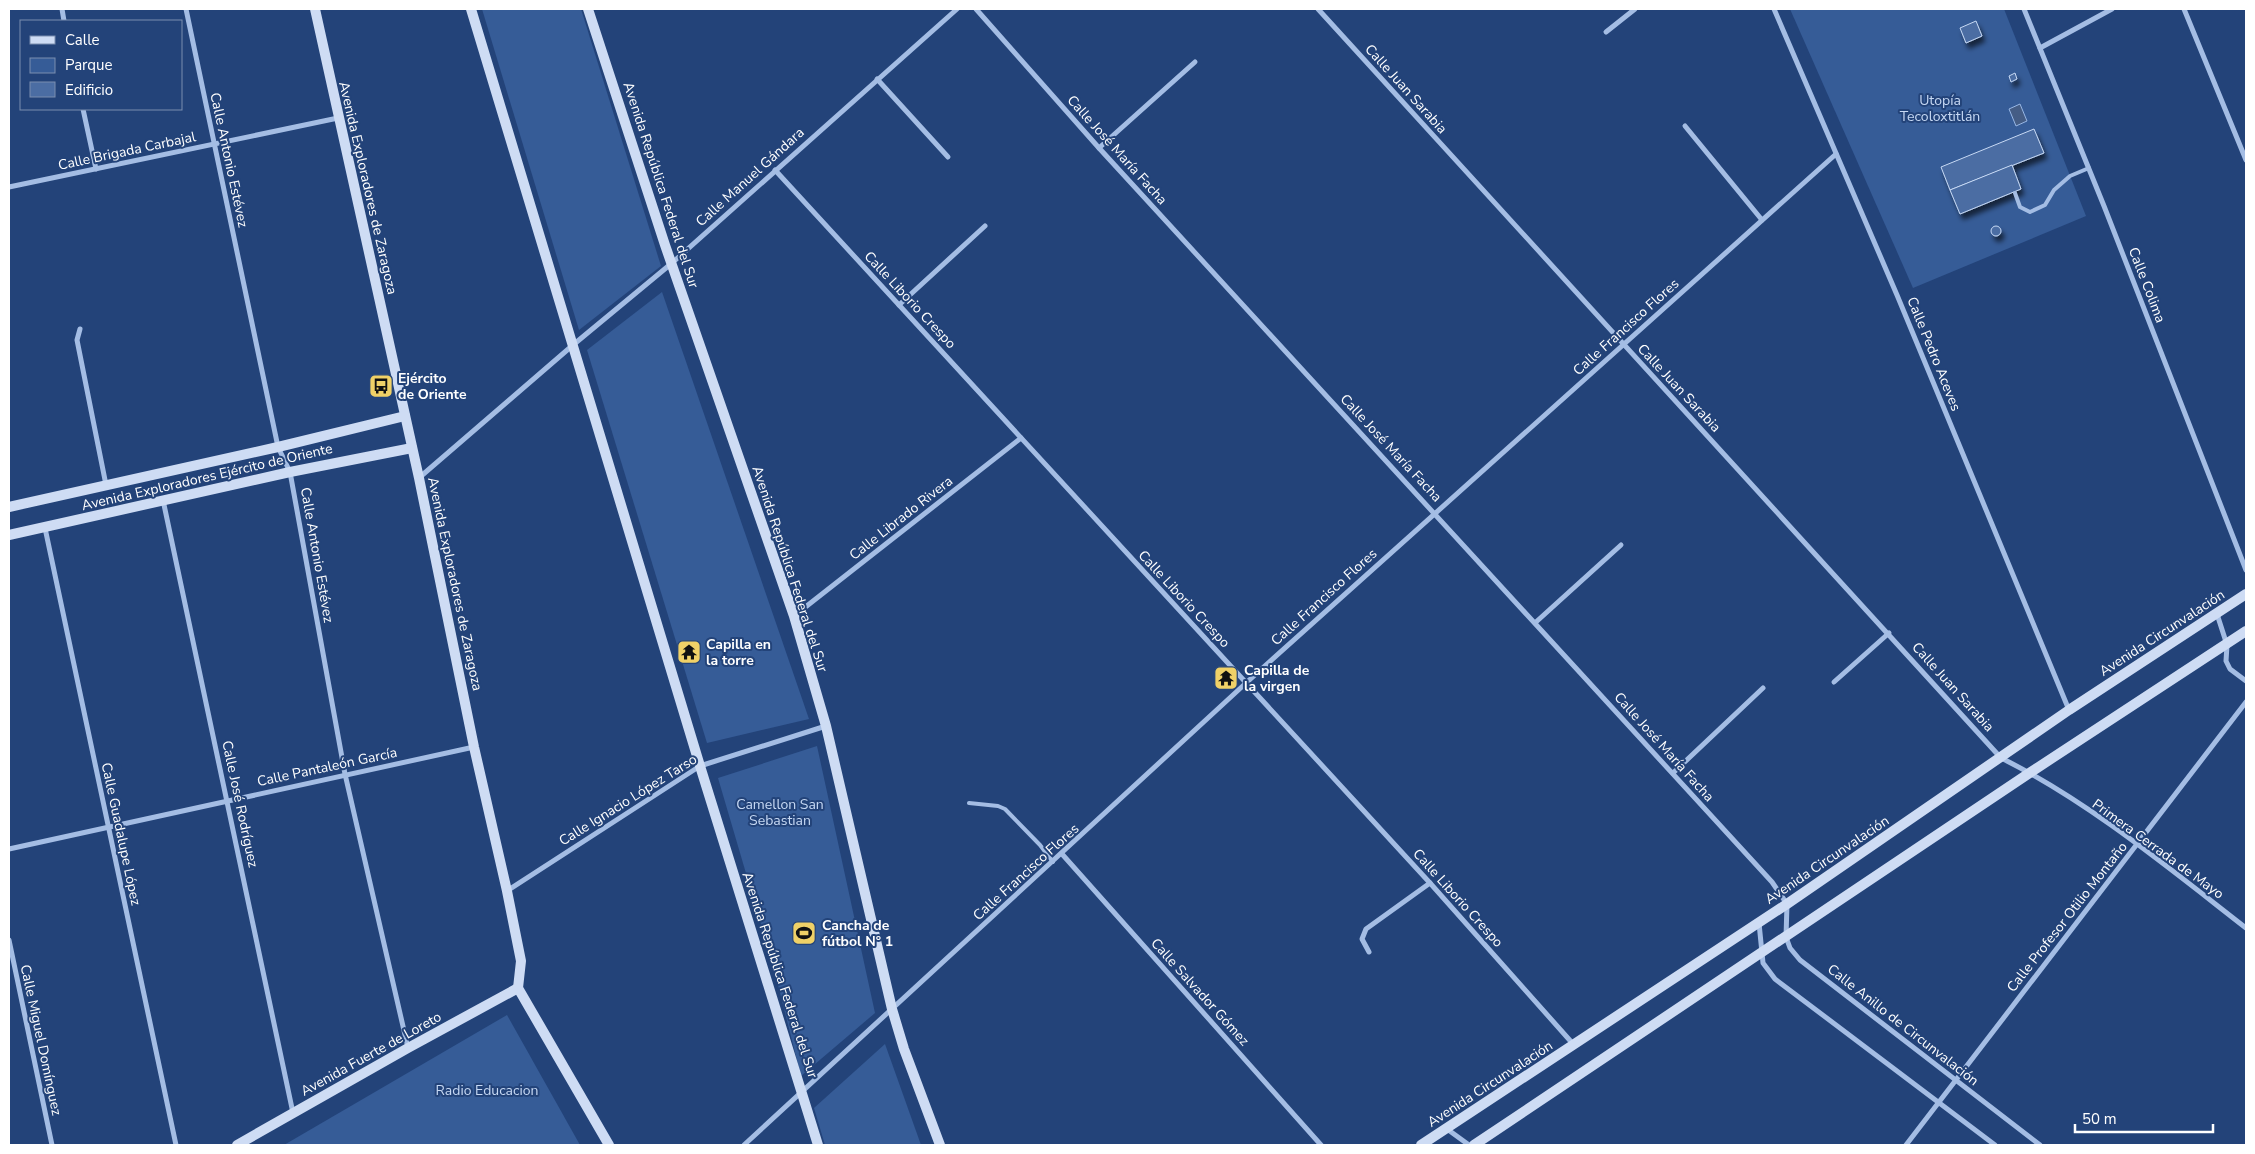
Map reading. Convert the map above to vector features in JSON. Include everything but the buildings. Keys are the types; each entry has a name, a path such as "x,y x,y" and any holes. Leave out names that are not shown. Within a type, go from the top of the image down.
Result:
{"street":[{"name":"Calle Antonio Estévez","path":"186,9 278,447 290,472 346,774 408,1048"},
{"name":"Avenida Exploradores de Zaragoza","path":"315,9 420,478 474,747 507,891 521,961 518,988"},
{"name":"Avenida República Federal del Sur","path":"471,9 700,766 818,1145"},
{"name":"Avenida República Federal del Sur","path":"588,9 672,263 794,616 826,726 892,1009 904,1049 940,1145"},
{"name":"Calle Manuel Gándara","path":"420,478 573,345 672,263 957,9"},
{"name":"Calle José María Facha","path":"976,9 1099,148 1536,622 1772,882 1787,904"},
{"name":"Calle Juan Sarabia","path":"1318,9 1623,344 1890,633 2001,758 2031,772"},
{"path":"1606,32 1635,9"},
{"name":"Calle Pedro Aceves","path":"1774,9 1897,295 2069,710"},
{"name":"Calle Colima","path":"2024,9 2089,168 2246,570"},
{"path":"2040,48 2112,9"},
{"path":"2184,9 2246,160"},
{"path":"1099,148 1195,62"},
{"path":"877,79 948,157"},
{"path":"83,110 96,169"},
{"name":"Calle Brigada Carbajal","path":"9,187 338,118"},
{"path":"1685,126 1762,220"},
{"name":"Calle Francisco Flores","path":"744,1145 1434,512 1836,154"},
{"name":"Calle Liborio Crespo","path":"775,170 1430,882 1574,1046"},
{"path":"899,305 986,226"},
{"path":"80,329 77,340 106,485"},
{"name":"Avenida Exploradores Ejército de Oriente","path":"9,507 278,447 405,416"},
{"name":"Calle Librado Rivera","path":"794,616 1021,438"},
{"name":"Avenida Exploradores Ejército de Oriente","path":"9,535 290,472 412,448"},
{"name":"Calle José Rodríguez","path":"163,500 293,1113"},
{"name":"Calle Guadalupe López","path":"45,528 176,1145"},
{"path":"1536,622 1621,544"},
{"name":"Avenida Circunvalación","path":"1421,1145 1759,923 2069,710 2246,594"},
{"path":"2217,614 2227,645 2226,661 2230,669 2246,681"},
{"path":"1474,1145 2031,772 2246,631"},
{"path":"1834,682 1890,633"},
{"path":"1673,773 1763,688"},
{"name":"Calle Profesor Otilio Montaño","path":"1906,1145 2246,702"},
{"name":"Calle Ignacio López Tarso","path":"507,891 700,766 826,726"},
{"name":"Calle Pantaleón García","path":"9,849 474,747"},
{"name":"Primera Cerrada de Mayo","path":"2031,772 2137,844 2246,928"},
{"name":"Calle Salvador Gómez","path":"1062,854 1321,1145"},
{"path":"1369,952 1362,939 1366,929 1430,882"},
{"path":"1786,937 1787,904"},
{"path":"1759,923 1763,963 1775,979 1995,1145"},
{"name":"Calle Anillo de Circunvalación","path":"1786,937 1790,948 1800,960 2040,1145"},
{"name":"Calle Miguel Domínguez","path":"9,940 52,1145"},
{"path":"518,988 609,1145"},
{"name":"Avenida Fuerte de Loreto","path":"237,1145 518,988"},
{"path":"1446,1129 1469,1145"}],"lane":[{"path":"2015,193 2020,207 2030,212 2045,205 2054,190 2070,176 2089,168"},
{"path":"969,803 998,806 1005,809 1040,845 1053,862"}],"green space":[{"path":"482,9 581,9 661,266 579,330"},
{"name":"Utopía Tecoloxtitlán","path":"1790,9 2004,9 2086,216 1913,288"},
{"path":"662,292 809,719 707,743 587,350"},
{"name":"Camellon San Sebastian","path":"817,746 875,1013 801,1076 773,965 718,778"},
{"name":"Radio Educacion","path":"507,1015 580,1145 284,1145"},
{"path":"885,1044 921,1145 825,1145 814,1108"}],"shaded area":[{"path":"2020,104 2027,121 2016,126 2009,109"}],"place":[{"name":"Ejército de Oriente","path":"381,386"},
{"name":"Capilla en la torre","path":"689,652"},
{"name":"Capilla de la virgen","path":"1226,678"},
{"name":"Cancha de fútbol N° 1","path":"804,933"}]}
